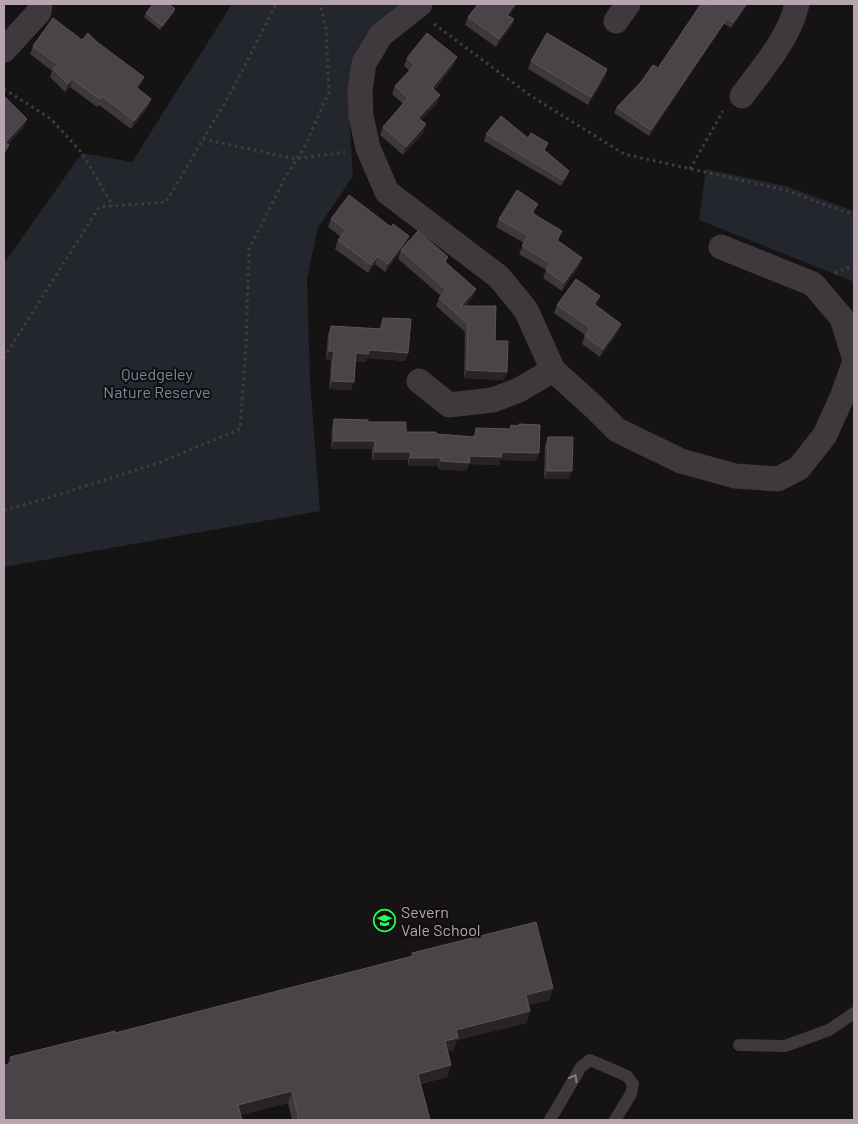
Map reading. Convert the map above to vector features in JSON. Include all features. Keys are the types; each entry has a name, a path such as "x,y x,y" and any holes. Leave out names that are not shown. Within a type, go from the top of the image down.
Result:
{"street":[{"path":"4,50 38,12 40,4"},
{"path":"742,96 781,43 794,20 798,4"},
{"path":"426,13 380,35 364,63 360,91 361,116 368,148 386,192 499,277 526,310 553,370 617,430 681,460 735,476 778,479 799,468 824,435 842,397 854,364"},
{"path":"721,247 813,284 842,318 854,358"},
{"path":"419,381 449,405 493,400 519,390 553,370"}],"lane":[{"path":"739,1045 785,1046 829,1030 854,1013"},
{"path":"550,1120 581,1067 590,1060 627,1076 633,1084 631,1094 616,1120"}],"path":[{"path":"4,358 99,206 166,202 234,87 276,4"},
{"path":"4,510 161,462 240,428 246,347 249,249 285,178 305,146 329,92 326,28 320,4"},
{"path":"426,13 532,96 624,154 785,190 854,215"},
{"path":"4,89 51,119 82,153 113,206"},
{"path":"690,169 722,112 742,96"},
{"path":"203,140 296,160 368,148"}],"green space":[{"name":"Quedgeley Nature Reserve","path":"232,4 398,5 365,37 348,100 353,176 318,228 307,279 310,380 320,511 4,567 4,263 82,153 132,162"},
{"path":"706,169 786,186 854,211 854,282 699,220"}],"building":[{"path":"153,4 169,4 175,9 162,26 146,13"},
{"path":"478,4 515,4 507,15 514,19 499,39 468,17"},
{"path":"701,4 708,6 709,4 746,4 733,23 727,18 651,130 617,107 641,82 653,65 658,68"},
{"path":"53,18 82,40 88,33 97,42 144,77 136,87 151,99 134,121 102,96 100,99 72,79 68,84 53,69 58,65 33,46"},
{"path":"427,33 457,57 432,88 440,95 418,118 426,124 406,147 383,127 408,98 395,86 415,65 407,58"},
{"path":"547,33 607,69 591,97 531,61"},
{"path":"4,96 27,119 5,143 9,145 4,153"},
{"path":"501,116 528,138 531,133 548,143 544,150 569,171 563,180 486,134"},
{"path":"517,190 538,204 532,213 562,231 557,240 582,258 564,283 546,270 550,263 522,246 528,236 499,219"},
{"path":"349,195 391,227 393,224 409,236 388,264 378,256 371,265 338,240 346,230 331,219"},
{"path":"418,231 448,257 444,261 476,289 461,306 496,306 495,341 508,341 507,372 467,370 468,324 439,298 446,290 401,250"},
{"path":"576,279 600,296 594,304 621,324 603,349 585,336 590,328 557,305"},
{"path":"383,318 411,319 408,353 369,350 368,354 356,353 354,382 332,381 334,351 329,351 331,326 382,329"},
{"path":"334,419 368,420 368,422 406,422 406,432 436,432 436,434 476,437 476,428 511,429 511,425 540,425 539,453 502,452 501,457 470,456 469,463 441,461 441,458 410,458 411,452 375,452 375,441 334,441"},
{"path":"548,437 573,437 572,471 547,471"},
{"path":"536,922 553,988 526,995 530,1011 456,1030 458,1038 445,1041 451,1065 418,1074 430,1120 299,1120 292,1091 238,1105 242,1120 4,1120 4,1065 12,1063 10,1057 115,1031 115,1033 413,956 412,953"}],"place":[{"name":"Severn Vale School","path":"385,920"}]}
